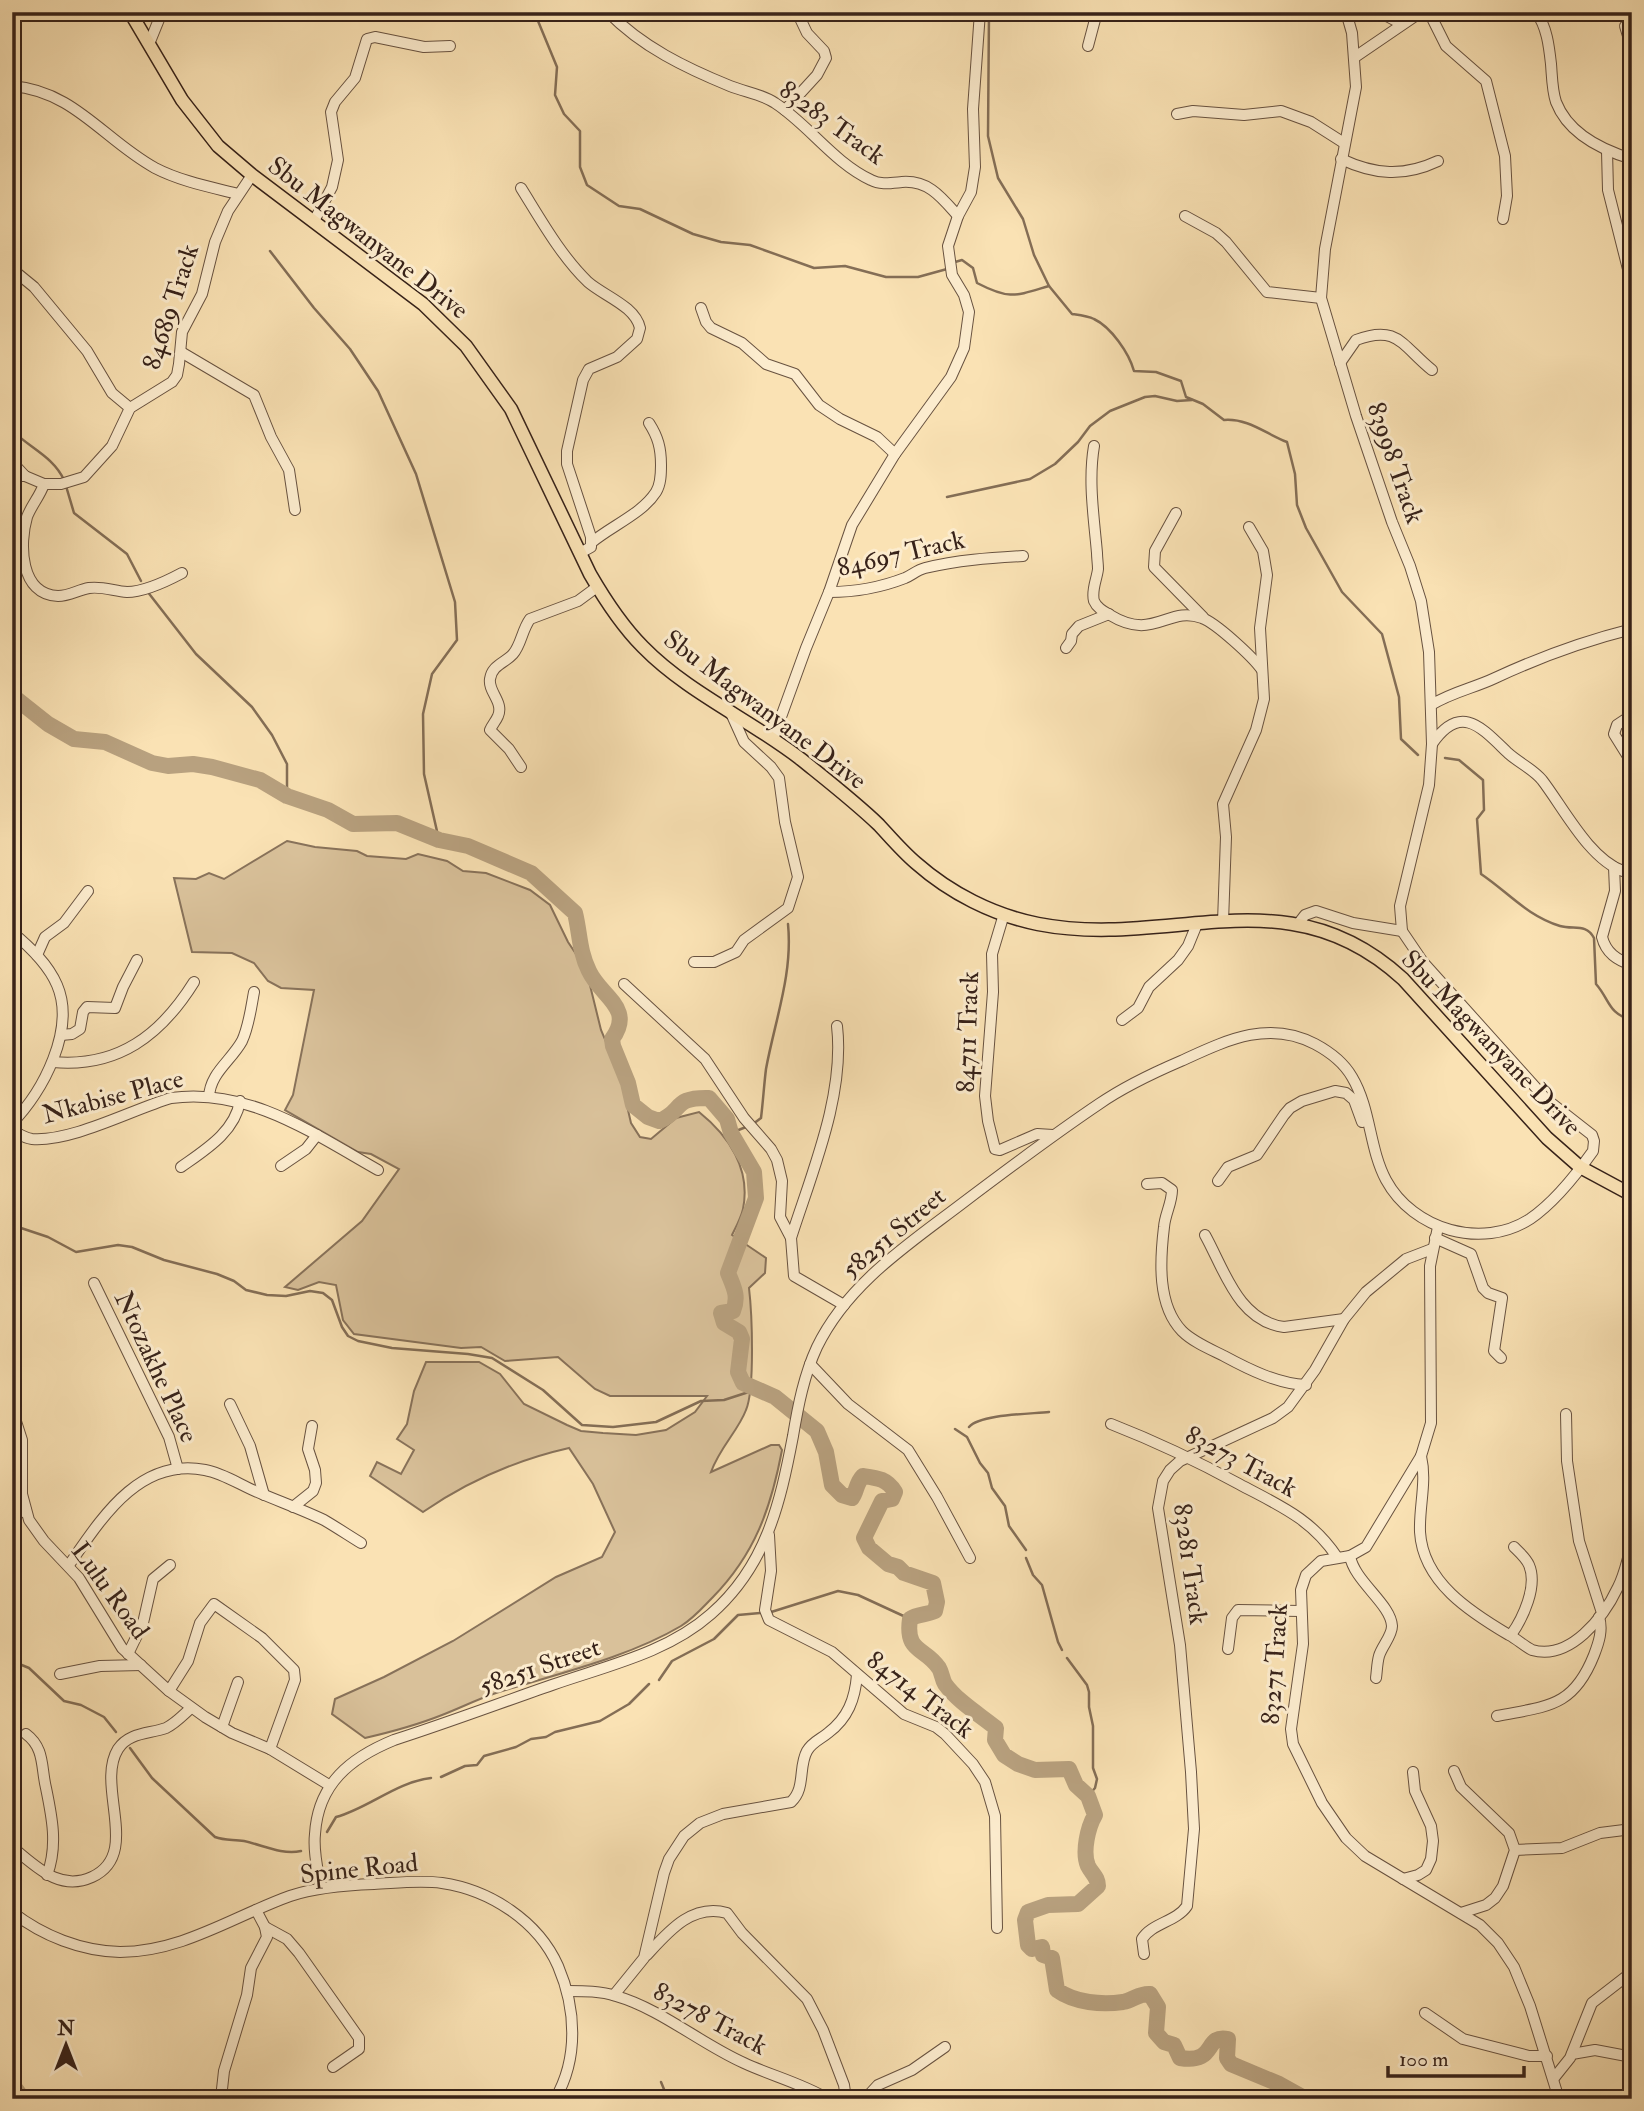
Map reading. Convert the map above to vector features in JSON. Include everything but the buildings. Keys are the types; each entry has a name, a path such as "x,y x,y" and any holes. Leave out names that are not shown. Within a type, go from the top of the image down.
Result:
{"main road":[{"name":"Sbu Magwanyane Drive","path":"130,12 193,117 218,146 252,175 424,304 478,361 517,420 597,587 615,615 644,648 680,678 809,766 934,877 974,902 1004,914 1036,923 1081,929 1263,920 1298,924 1351,942 1395,972 1547,1138 1580,1167 1632,1195"}],"street":[{"path":"149,44 162,12"},
{"name":"83283 Track","path":"608,12 632,36 649,47 712,78 765,98 785,110 826,148 865,177 878,183 913,182 927,186 958,216"},
{"path":"785,110 817,75 826,58 824,51 807,33 797,12"},
{"path":"773,739 806,648 830,592 852,525 895,454 936,401 964,348 969,312 964,295 952,275 948,246 958,216 971,192 975,167 973,109 980,12"},
{"path":"1088,46 1097,12"},
{"name":"83998 Track","path":"1346,12 1355,57 1355,97 1325,250 1321,298 1340,363 1421,601 1429,652 1432,744 1429,785 1400,906 1399,921 1404,935"},
{"path":"1379,12 1402,24"},
{"path":"1355,57 1421,12"},
{"path":"1429,12 1446,46 1486,80 1506,169 1507,196 1503,219"},
{"path":"1438,12 1471,12"},
{"path":"1536,12 1545,31 1554,95 1559,109 1579,131 1607,151 1631,158"},
{"path":"1625,26 1632,49"},
{"path":"314,221 332,187 338,160 331,112 335,102 355,78 366,41 372,37 424,47 450,46"},
{"path":"12,86 43,91 61,99 128,151 164,172 238,194"},
{"path":"1177,114 1193,111 1244,116 1281,111 1311,122 1344,143"},
{"path":"1607,151 1608,190 1632,285"},
{"path":"1341,159 1368,170 1394,172 1414,171 1438,161"},
{"name":"84689 Track","path":"130,408 172,382 177,375 182,332 202,294 215,242 238,194 252,175"},
{"path":"521,188 565,255 588,281 636,317 640,328 637,339 617,357 587,371 567,451 569,474 591,544"},
{"path":"1185,216 1216,233 1226,242 1267,292 1321,298"},
{"path":"12,269 34,287 87,351 112,393 130,408 112,446 84,477 61,484 44,484 25,476 12,475"},
{"path":"701,307 711,328 741,344 766,364 795,374 819,405 840,419 877,437 895,454"},
{"path":"1340,363 1356,340 1387,333 1397,338 1432,370"},
{"path":"181,352 251,391 257,398 271,437 289,470 295,510"},
{"path":"580,553 588,550 591,544 639,509 658,489 661,452 656,434 649,423"},
{"path":"1094,446 1092,478 1098,570 1094,597 1102,611 1119,622 1144,626 1181,616 1203,618"},
{"path":"12,462 25,476"},
{"path":"44,484 29,513 25,532 25,569 30,581 38,589 56,596 90,588 128,592 166,581 182,573"},
{"path":"1177,513 1155,551 1154,567 1203,618 1253,658 1263,670"},
{"path":"1223,922 1226,837 1223,804 1260,717 1264,691 1260,628 1267,583 1266,561 1248,527"},
{"name":"84697 Track","path":"830,592 884,584 906,578 920,569 964,559 1023,556"},
{"path":"521,767 509,749 491,733 499,710 490,687 491,674 514,653 526,624 536,616 562,609 578,601 597,587"},
{"path":"1066,648 1079,625 1109,614"},
{"path":"1431,705 1455,692 1570,645 1632,629"},
{"path":"694,962 714,962 736,952 744,940 788,908 798,877 785,822 779,778 771,766 744,741 729,710"},
{"path":"1632,715 1617,724 1614,734 1632,763"},
{"path":"1432,744 1445,728 1467,722 1484,729 1536,774 1588,842 1614,867 1623,871 1632,870"},
{"path":"1614,867 1615,891 1602,937 1613,956 1632,965"},
{"path":"37,955 48,933 64,923 88,891"},
{"path":"1298,924 1305,915 1316,912 1404,935"},
{"name":"84711 Track","path":"1004,914 992,954 993,992 985,1097 990,1134 997,1150 1012,1147 1037,1134 1053,1135"},
{"path":"1122,1020 1138,1008 1149,987 1178,960 1188,946 1197,924"},
{"path":"12,932 37,955 59,988 62,1001 61,1035 52,1062 28,1104 12,1123"},
{"name":"58251 Street","path":"321,1888 314,1835 329,1785 340,1773 373,1748 653,1650 695,1628 730,1595 751,1569 768,1534 781,1493 799,1402 810,1364 821,1340 844,1304 891,1256 1053,1135 1109,1097 1156,1072 1231,1039 1267,1032 1303,1038 1328,1052 1345,1067 1360,1092 1384,1177 1412,1212 1437,1233 1484,1233 1516,1226 1550,1202 1593,1151 1592,1135 1546,1099 1423,962 1404,935"},
{"path":"61,1035 72,1034 79,1029 86,1007 115,1008 122,987 137,960"},
{"path":"52,1062 75,1064 112,1057 136,1044 160,1026 179,1006 194,982"},
{"path":"624,984 705,1059 734,1105 771,1149 782,1181 780,1217 791,1238"},
{"path":"209,1097 215,1074 230,1059 244,1037 254,992"},
{"path":"837,1026 837,1069 830,1113 791,1238 794,1276 819,1293 844,1304"},
{"path":"1218,1181 1227,1167 1258,1155 1290,1108 1327,1093 1340,1091 1350,1096 1357,1107 1366,1136 1374,1143"},
{"name":"Nkabise Place","path":"12,1130 31,1139 59,1137 171,1098 209,1097 240,1101 267,1111 317,1135 378,1170"},
{"path":"181,1167 206,1149 234,1122 240,1101"},
{"path":"281,1166 306,1149 317,1135"},
{"path":"1147,1184 1162,1183 1172,1190 1164,1224 1161,1269 1165,1294 1179,1327 1192,1339 1230,1359 1275,1378 1306,1385"},
{"path":"1376,1678 1380,1654 1390,1633 1391,1624 1386,1611 1353,1569 1350,1556 1361,1552 1373,1538 1421,1456 1431,1423 1430,1283 1432,1249 1437,1233 1471,1254 1483,1289 1503,1298 1494,1351 1501,1358"},
{"path":"1205,1235 1223,1275 1260,1319 1284,1327 1345,1319"},
{"name":"83281 Track","path":"1144,1954 1142,1939 1146,1932 1180,1914 1187,1906 1193,1840 1191,1772 1180,1645 1158,1508 1160,1492 1174,1465 1273,1418 1288,1407 1306,1385 1345,1319 1366,1292 1413,1255 1432,1249"},
{"name":"Ntozakhe Place","path":"94,1283 169,1437 178,1469"},
{"path":"810,1364 848,1404 908,1450 970,1558"},
{"path":"230,1404 250,1446 264,1495"},
{"name":"Lulu Road","path":"12,1409 23,1440 22,1494 29,1520 44,1541 79,1578 108,1629 128,1654 191,1708 222,1727 271,1749 329,1785"},
{"path":"1497,1716 1548,1705 1568,1696 1581,1682 1601,1631 1601,1615 1579,1541 1567,1461 1566,1414"},
{"name":"83273 Track","path":"1111,1424 1189,1457 1308,1523 1337,1557"},
{"path":"293,1507 315,1488 316,1476 308,1449 312,1426"},
{"path":"1421,1456 1424,1486 1420,1534 1428,1565 1454,1596 1484,1620 1532,1650 1546,1652 1577,1640 1601,1615 1620,1584 1632,1545"},
{"path":"69,1565 119,1498 150,1478 178,1469 205,1470 328,1522 361,1543"},
{"path":"12,1516 26,1510"},
{"name":"84714 Track","path":"768,1534 771,1571 766,1616 769,1620 832,1652 904,1714 936,1727 973,1764 985,1783 996,1828 997,1928"},
{"path":"1511,1635 1521,1619 1531,1583 1528,1563 1514,1547"},
{"name":"83271 Track","path":"1350,1556 1321,1561 1306,1575 1301,1590 1303,1654 1291,1729 1296,1752 1322,1803 1346,1838 1365,1856 1461,1913 1490,1934 1514,1968 1530,2006 1559,2099"},
{"path":"128,1654 143,1623 153,1579 170,1565"},
{"path":"169,1691 188,1661 200,1623 214,1604 262,1638 294,1670 295,1680 271,1749"},
{"path":"1228,1650 1232,1618 1238,1610 1301,1611"},
{"path":"60,1674 100,1666 141,1665"},
{"path":"644,1958 664,1872 684,1836 700,1823 723,1814 792,1802 801,1788 803,1764 808,1748 840,1721 852,1702 856,1675"},
{"path":"222,1727 238,1682"},
{"path":"12,1847 47,1875 65,1882 76,1882 105,1868 111,1860 116,1843 111,1769 117,1751 131,1737 169,1727 191,1708"},
{"path":"26,1734 33,1739 41,1754 51,1809 53,1844 47,1875"},
{"path":"1454,1771 1461,1787 1508,1833 1515,1850 1496,1898 1486,1905 1461,1913"},
{"path":"1403,1879 1418,1875 1429,1864 1433,1842 1431,1826 1415,1791 1413,1772"},
{"path":"1515,1850 1562,1848 1600,1833 1632,1829"},
{"name":"Spine Road","path":"12,1912 40,1931 64,1941 119,1952 152,1949 177,1942 290,1896 321,1888 419,1881 477,1891 514,1912 528,1925 557,1963 568,1990 572,2020 571,2048 564,2079 555,2099"},
{"path":"221,2098 224,2071 247,1995 251,1968 267,1937 256,1910"},
{"path":"614,1995 668,1931 688,1917 715,1911 727,1913 741,1933 811,2004 844,2085 846,2099"},
{"path":"265,1927 287,1939 299,1953 359,2038 359,2049 333,2067"},
{"path":"1554,2078 1563,2070 1572,2054 1592,2003 1632,1972"},
{"name":"83278 Track","path":"568,1990 614,1995 640,2005 712,2048 746,2064 795,2081 828,2099"},
{"path":"1425,2013 1463,2039 1529,2056 1546,2056"},
{"path":"865,2099 878,2085 912,2070 946,2047"},
{"path":"1572,2054 1595,2050 1632,2057"}],"shaded area":[{"path":"287,841 357,851 367,856 406,859 418,854 447,861 463,871 486,873 530,890 550,905 568,942 586,969 601,1030 620,1075 631,1123 640,1137 651,1139 676,1118 699,1112 710,1121 735,1154 744,1180 743,1209 732,1235 766,1258 765,1273 749,1288 752,1350 749,1400 743,1418 711,1472 771,1445 779,1445 782,1450 759,1529 728,1581 686,1623 638,1647 496,1693 423,1722 365,1738 332,1714 335,1699 453,1641 556,1577 602,1557 615,1532 593,1484 569,1448 493,1473 423,1512 370,1476 377,1462 401,1474 414,1450 397,1439 407,1424 414,1391 426,1362 479,1362 500,1374 524,1404 581,1431 636,1435 666,1430 695,1412 707,1396 610,1396 595,1389 558,1357 505,1361 481,1347 461,1348 354,1334 343,1320 336,1285 319,1282 298,1290 285,1287 362,1221 399,1169 371,1154 358,1152 285,1110 293,1095 314,990 281,988 268,981 254,963 232,953 192,952 174,878 196,879 209,873 224,879"}],"waterway":[{"path":"528,12 538,21 557,67 555,95 564,114 580,131 580,167 587,185 619,206 640,209 693,234 721,242 750,245 814,268 845,266 886,277 918,277 947,269"},
{"path":"989,12 988,136 998,178 1023,219 1034,255 1049,286"},
{"path":"270,251 350,349 378,391 416,474 455,602 457,640 432,674 423,714 424,774 439,840"},
{"path":"955,262 962,260 973,268 977,283 997,292 1013,295 1049,286 1072,314 1092,318 1107,328 1124,349 1134,371 1156,372 1181,381 1186,397 1203,404 1224,420 1241,421 1287,442 1295,474 1297,505 1306,528 1342,592 1382,634 1399,697 1401,739 1418,755"},
{"path":"947,497 1030,479 1055,464 1090,426 1110,411 1145,397 1192,400"},
{"path":"12,430 47,458 64,480"},
{"path":"66,486 74,513 127,554 141,581"},
{"path":"147,591 196,654 252,707 272,735 287,764 287,796"},
{"path":"12,691 14,697 48,724 74,739 105,742 152,763 168,766 193,764 260,780 287,796 328,810 353,824 397,823 439,840 468,846 531,873 575,913 581,949 589,971 618,1011 620,1019 612,1039 613,1046 628,1083 633,1105 648,1117 659,1121 684,1102 709,1098 727,1119 731,1133 754,1172 756,1198 728,1273 735,1292 735,1306 733,1311 721,1313 724,1323 739,1332 742,1339 738,1372 743,1383 775,1397 817,1431 826,1452 832,1485 842,1495 852,1498 863,1476 889,1484 895,1492 892,1499 882,1501 864,1538 869,1548 888,1564 933,1583 937,1602 935,1611 910,1619 909,1630 913,1644 934,1661 945,1684 956,1696 996,1728 995,1740 1004,1755 1035,1770 1069,1769 1076,1785 1088,1796 1095,1815 1087,1840 1086,1860 1098,1886 1078,1904 1048,1905 1028,1912 1025,1920 1028,1945 1032,1949 1042,1947 1043,1955 1052,1958 1057,1990 1064,1994 1089,2002 1106,2003 1123,2002 1150,1994 1158,2007 1156,2033 1164,2042 1174,2045 1180,2058 1200,2057 1215,2041 1228,2039 1227,2058 1231,2064 1279,2084 1306,2099"},
{"path":"1445,758 1459,760 1483,780 1484,810 1477,819 1481,874 1548,922 1591,933 1594,938 1596,984 1614,1010 1632,1020"},
{"path":"753,1124 761,1118 766,1069 786,979 788,924"},
{"path":"731,1133 746,1127"},
{"path":"12,1225 48,1237 76,1252 118,1245 132,1247 164,1260 217,1274 246,1290 267,1295 286,1296 310,1291 323,1293 332,1300 348,1336 358,1341 392,1348 492,1358 543,1390 582,1425 613,1427 656,1422 701,1401 724,1400 758,1389"},
{"path":"969,1427 994,1417 1049,1412"},
{"path":"955,1429 967,1437 988,1473 992,1488 1005,1506 1009,1526 1026,1550"},
{"path":"1026,1558 1033,1575 1042,1585 1062,1650"},
{"path":"768,1613 838,1591 858,1595 910,1619"},
{"path":"659,1680 672,1661 714,1639 738,1615 760,1613"},
{"path":"1067,1658 1087,1685 1089,1692 1093,1726 1093,1768 1097,1779 1095,1788 1088,1796"},
{"path":"12,1661 29,1668 64,1701 81,1705 104,1717 116,1732"},
{"path":"441,1777 465,1766 477,1765 484,1756 516,1747 531,1739 600,1721 629,1704 649,1684"},
{"path":"130,1748 152,1778 215,1837 244,1841 279,1851 301,1851"},
{"path":"327,1832 336,1817 418,1780 431,1778"},
{"path":"661,2082 668,2099"},
{"path":"12,2084 23,2099"}]}
